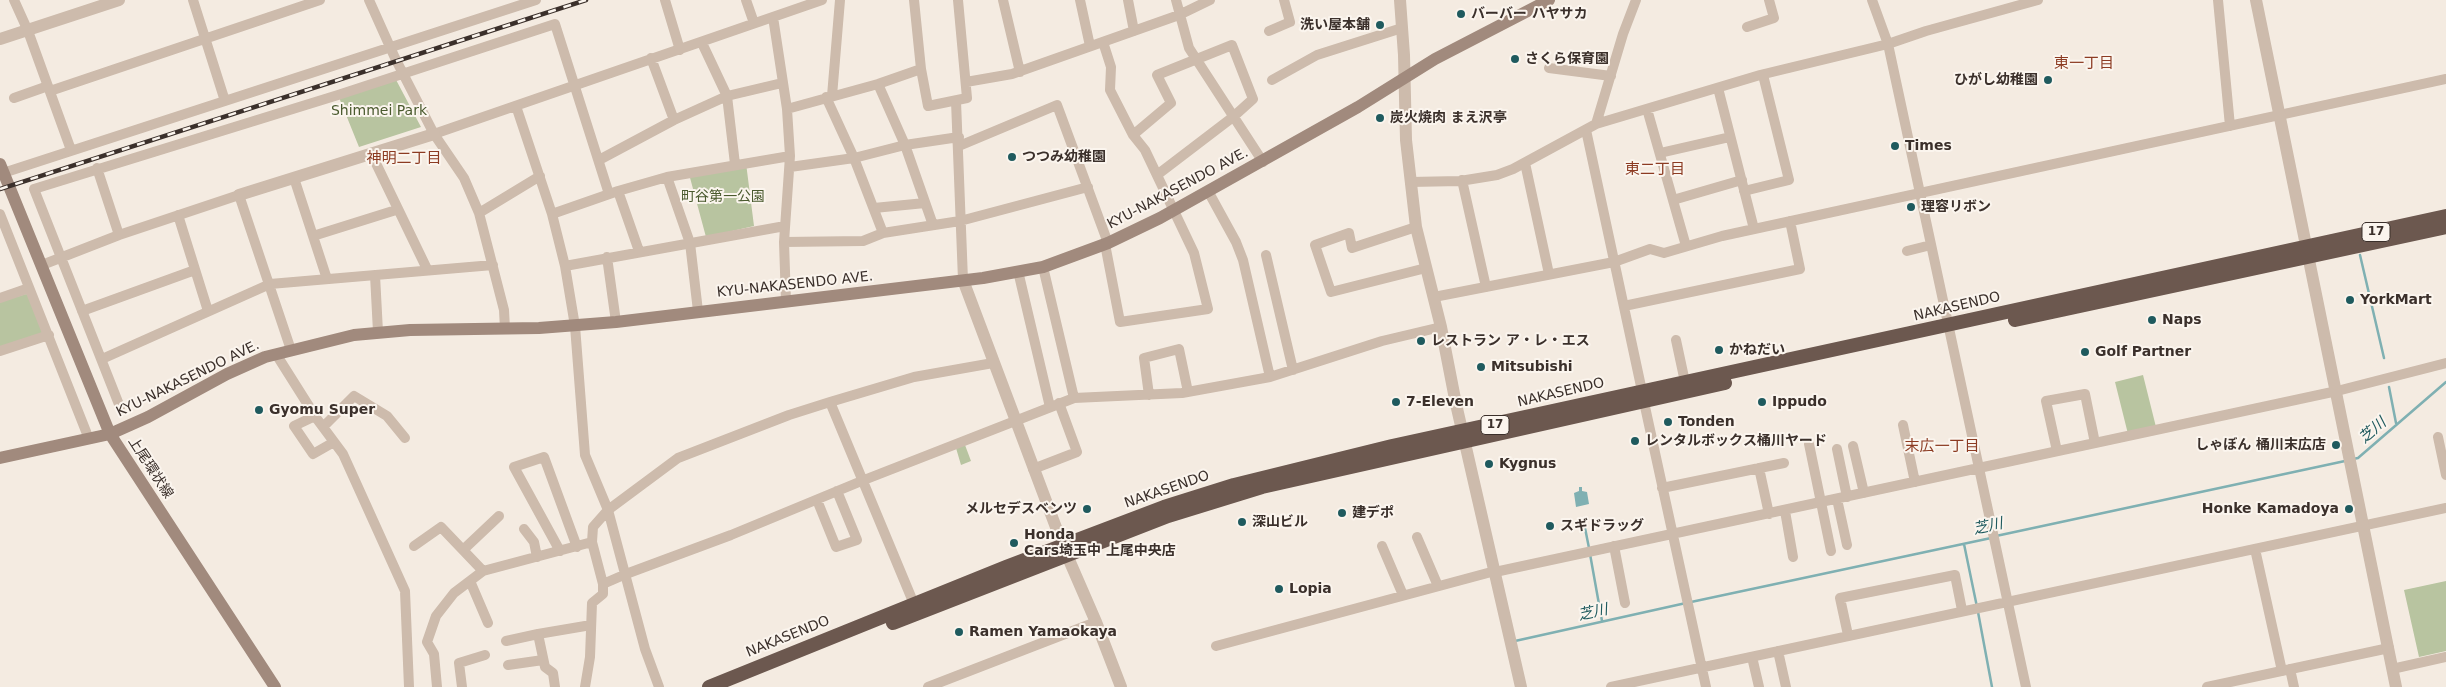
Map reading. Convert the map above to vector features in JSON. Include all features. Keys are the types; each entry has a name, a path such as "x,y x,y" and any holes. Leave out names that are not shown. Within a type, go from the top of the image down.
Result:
{"highway":[{"name":"NAKASENDO","path":"2307,252 2446,216"},
{"name":"NAKASENDO","path":"734,687 1065,550 1164,506 1302,466 1464,437 1643,396 2307,252 2446,227"},
{"name":"NAKASENDO","path":"1643,396 1685,382 1949,330"},
{"name":"NAKASENDO","path":"709,687 914,604 1065,550"}],"main road":[{"name":"KYU-NAKASENDO AVE.","path":"0,458 110,434 148,417 227,374 276,354 354,335 410,330 505,329 616,322 963,280 1043,267 1107,243 1173,210 1263,162 1386,91 1405,77 1533,4 1549,0"},
{"name":"上尾環状線","path":"1,170 42,265 110,434 275,687"}],"street":[{"path":"14,0 28,31 71,150"},
{"path":"0,39 119,0"},
{"path":"193,0 225,101"},
{"path":"14,98 320,0"},
{"path":"369,0 434,134 464,178 479,213 505,317 505,329"},
{"path":"1,170 71,150 536,0"},
{"path":"665,0 680,50"},
{"path":"746,0 754,24"},
{"path":"42,265 119,235 434,134 822,0"},
{"path":"840,0 829,96 883,233"},
{"path":"914,0 921,69 928,106 967,98 958,0"},
{"path":"1003,0 1020,72"},
{"path":"1080,0 1090,46"},
{"path":"1128,0 1134,31"},
{"path":"1176,0 1189,48 1263,162"},
{"path":"966,82 1020,72 1180,15 1210,0"},
{"path":"1269,31 1290,22 1284,0"},
{"path":"1400,0 1405,77 1406,140 1416,227 1441,327 1456,404 1520,687"},
{"path":"1596,124 1633,4 1636,0"},
{"path":"1747,27 1774,18 1769,0"},
{"path":"1872,0 1888,44 2026,687"},
{"path":"1410,182 1462,180 1496,175 1526,163 1596,124 1763,75 1888,44 1926,31 2038,0"},
{"path":"2218,0 2230,126"},
{"path":"2256,0 2396,687"},
{"path":"773,17 787,109 790,156 784,242 786,301"},
{"path":"120,407 34,189 555,24 599,160 639,251"},
{"path":"1272,80 1317,55 1402,28"},
{"path":"790,167 854,158 905,145 959,142 1057,105 1107,243 1120,322 1208,309 1194,253 1145,150 1132,135 1110,90 1111,67 1102,42"},
{"path":"702,43 727,96 735,164"},
{"path":"1132,135 1171,103 1157,75 1232,45 1253,99 1234,117 1156,175"},
{"path":"651,58 674,120"},
{"path":"1549,68 1611,76"},
{"path":"787,109 878,84 921,69"},
{"path":"1744,191 1789,180 1763,75"},
{"path":"1434,297 1614,262 1650,249 1664,253 1754,229 2446,79"},
{"path":"599,160 674,120 727,96 782,83"},
{"path":"878,84 905,145 933,224"},
{"path":"1718,88 1754,229"},
{"path":"956,101 963,280 1014,420 1121,687"},
{"path":"516,106 552,214 565,266 575,326 585,456 608,510 645,649 659,687"},
{"path":"1647,109 1686,246"},
{"path":"1586,130 1671,533 1706,687"},
{"path":"1660,154 1730,137"},
{"path":"371,153 396,210 427,269"},
{"path":"552,214 614,192 667,177 790,156"},
{"path":"1526,163 1550,274"},
{"path":"97,168 119,235"},
{"path":"479,213 540,176"},
{"path":"667,177 690,243 698,311"},
{"path":"294,178 328,279"},
{"path":"1462,180 1486,287"},
{"path":"1673,200 1742,180"},
{"path":"784,242 863,240 883,233 960,221 1088,187"},
{"path":"1208,190 1236,242 1243,260 1270,377"},
{"path":"239,195 291,350"},
{"path":"874,208 925,203"},
{"path":"313,236 396,210"},
{"path":"0,214 89,439"},
{"path":"178,215 208,311"},
{"path":"1624,306 1800,269 1790,221"},
{"path":"565,266 639,251 785,226"},
{"path":"1416,227 1352,248 1349,233 1315,245 1331,292 1426,268"},
{"path":"1907,251 1931,245"},
{"path":"1266,255 1293,370"},
{"path":"606,257 616,322"},
{"path":"102,359 270,284 493,264"},
{"path":"1043,267 1074,398"},
{"path":"82,311 195,270"},
{"path":"1018,271 1055,405 1077,452 1033,468"},
{"path":"375,275 378,332"},
{"path":"0,298 29,288"},
{"path":"603,584 1014,420 1074,398 1188,392 1270,377 1382,341 1441,327"},
{"path":"0,352 49,335"},
{"path":"1676,340 1685,382"},
{"path":"1149,395 1144,358 1179,350 1188,392"},
{"path":"276,354 315,416 343,454 405,591 409,687"},
{"path":"585,687 590,657 592,603 602,594 603,584 592,542 592,527 608,510 678,458 789,415 914,377 993,363"},
{"path":"1216,646 1402,595 1495,572 2337,391 2446,363"},
{"path":"2057,451 2046,401 2085,394 2095,443"},
{"path":"324,427 354,396 387,416 405,438"},
{"path":"830,402 914,604"},
{"path":"315,416 294,426 313,454 334,442"},
{"path":"1903,425 1916,482"},
{"path":"2438,437 2446,476"},
{"path":"1809,444 1831,551"},
{"path":"1853,446 1864,493"},
{"path":"1837,449 1847,545"},
{"path":"560,551 514,467 544,457 577,546"},
{"path":"1662,488 1784,462"},
{"path":"1759,468 1769,514"},
{"path":"817,500 836,547 857,540 838,491"},
{"path":"1611,687 1702,669 1962,610 2076,588 2446,508"},
{"path":"1785,510 1793,557"},
{"path":"463,550 498,516"},
{"path":"414,546 441,527 483,571"},
{"path":"524,529 534,542 537,557"},
{"path":"1417,537 1438,586"},
{"path":"437,687 434,654 427,642 436,616 454,592 483,571 592,542"},
{"path":"1382,546 1402,595"},
{"path":"1614,546 1625,603"},
{"path":"2255,549 2286,670 2294,687"},
{"path":"1848,635 1840,598 1954,575 1962,610"},
{"path":"470,581 488,624"},
{"path":"928,687 1096,622"},
{"path":"506,641 591,625"},
{"path":"538,634 545,667 553,673 555,687"},
{"path":"2207,687 2389,648"},
{"path":"1778,651 1786,687"},
{"path":"462,687 459,662 485,655"},
{"path":"1752,657 1759,687"},
{"path":"2392,669 2446,657"},
{"path":"508,665 543,660"}],"green space":[{"name":"Shimmei Park","path":"394,76 421,127 359,147 338,95"},
{"name":"町谷第一公園","path":"746,163 754,226 706,237 689,174"},
{"path":"26,294 29,295 43,330 42,334 0,348 0,302"},
{"path":"2143,375 2156,427 2128,434 2115,382"},
{"path":"965,445 971,461 961,465 956,448"},
{"path":"2446,581 2446,651 2419,657 2404,590"}],"water":[{"path":"1579,487 1582,487 1582,491 1587,492 1589,504 1576,507 1574,493 1579,491"}],"waterway":[{"path":"2360,255 2384,358"},
{"name":"芝川","path":"2353,459 2358,458 2446,382"},
{"path":"2389,387 2396,423"},
{"name":"芝川","path":"1996,536 2345,461"},
{"path":"1584,523 1589,548"},
{"name":"芝川","path":"1691,602 1991,538"},
{"path":"1964,544 1977,607"},
{"path":"1590,554 1602,621"},
{"name":"芝川","path":"1515,641 1686,603"},
{"path":"1978,612 1992,687"}],"railway":[{"path":"0,189 586,0"}],"place":[{"name":"バーバー ハヤサカ","path":"1461,14"},
{"name":"洗い屋本舗","path":"1380,25"},
{"name":"さくら保育園","path":"1515,59"},
{"name":"ひがし幼稚園","path":"2048,80"},
{"name":"炭火焼肉 まえ沢亭","path":"1380,118"},
{"name":"Times","path":"1895,146"},
{"name":"つつみ幼稚園","path":"1012,157"},
{"name":"理容リボン","path":"1911,207"},
{"name":"YorkMart","path":"2350,300"},
{"name":"Naps","path":"2152,320"},
{"name":"レストラン ア・レ・エス","path":"1421,341"},
{"name":"かねだい","path":"1719,350"},
{"name":"Golf Partner","path":"2085,352"},
{"name":"Mitsubishi","path":"1481,367"},
{"name":"7-Eleven","path":"1396,402"},
{"name":"Ippudo","path":"1762,402"},
{"name":"Gyomu Super","path":"259,410"},
{"name":"Tonden","path":"1668,422"},
{"name":"レンタルボックス桶川ヤード","path":"1635,441"},
{"name":"しゃぼん 桶川末広店","path":"2336,445"},
{"name":"Kygnus","path":"1489,464"},
{"name":"メルセデスベンツ","path":"1087,509"},
{"name":"Honke Kamadoya","path":"2349,509"},
{"name":"建デポ","path":"1342,513"},
{"name":"深山ビル","path":"1242,522"},
{"name":"スギドラッグ","path":"1550,526"},
{"name":"Honda Cars埼玉中 上尾中央店","path":"1014,543"},
{"name":"Lopia","path":"1279,589"},
{"name":"Ramen Yamaokaya","path":"959,632"}],"district":[{"name":"東一丁目","path":"2084,64"},
{"name":"神明二丁目","path":"404,159"},
{"name":"東二丁目","path":"1655,170"},
{"name":"末広一丁目","path":"1942,447"}]}
